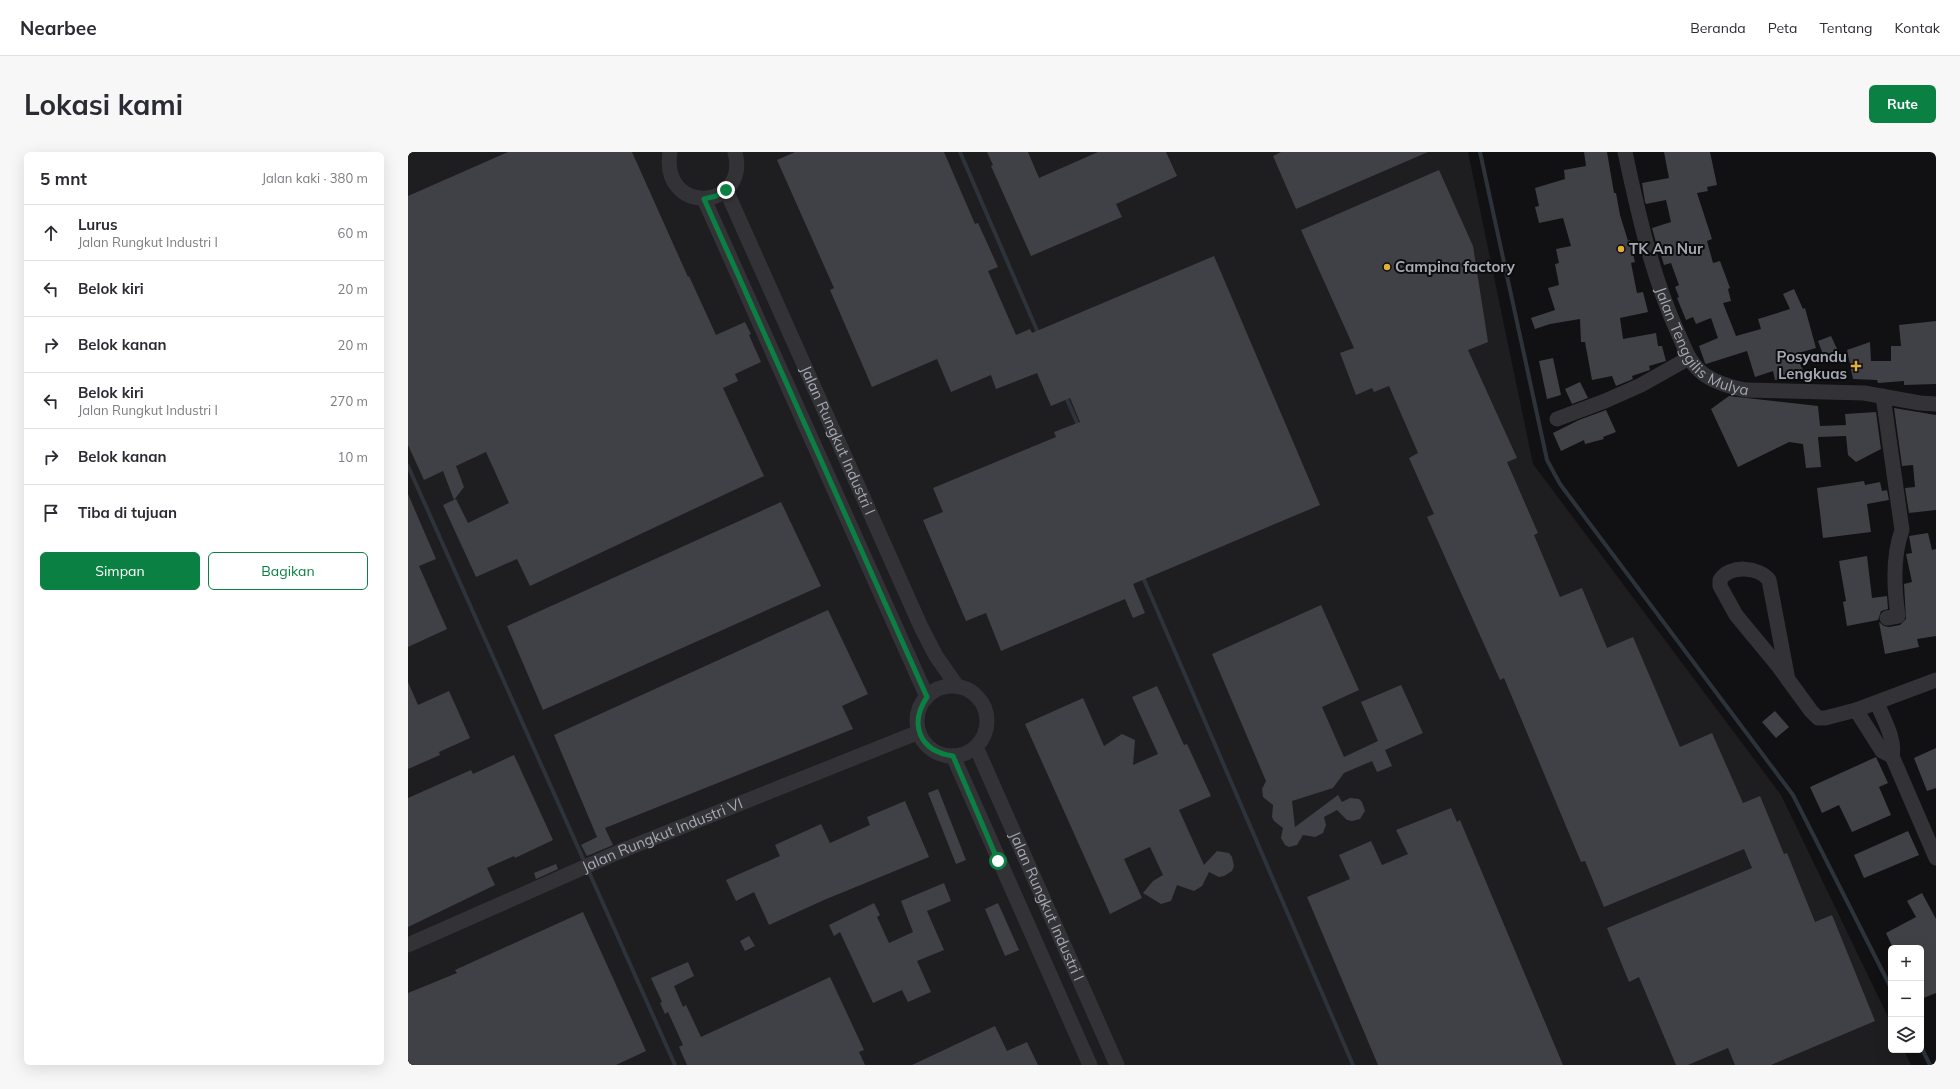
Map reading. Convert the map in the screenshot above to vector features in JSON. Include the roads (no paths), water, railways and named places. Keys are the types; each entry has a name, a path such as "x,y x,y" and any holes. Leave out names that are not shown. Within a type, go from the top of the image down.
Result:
{"street":[{"path":"670,152 668,165 671,178 680,189 691,197 704,199 716,196 726,190 733,182 737,172 738,161 736,152"},
{"name":"Jalan Tenggilis Mulya","path":"1625,152 1650,256 1671,319 1689,358 1705,375 1728,386 1746,390 1864,393 1920,403 1936,404"},
{"name":"Jalan Rungkut Industri I","path":"726,190 921,627 936,656 957,686"},
{"name":"Jalan Rungkut Industri I","path":"704,199 927,697"},
{"path":"1557,419 1605,401 1641,385 1689,358"},
{"path":"1883,396 1902,528 1899,537 1894,579 1898,616 1888,618"},
{"path":"1788,680 1770,580 1766,575 1754,571 1742,570 1733,571 1726,574 1720,580 1720,586 1736,615 1818,718 1825,718 1856,710 1936,680"},
{"path":"946,686 957,686 969,690 978,698 985,709 987,719 986,729 982,739 976,747 966,754 953,756 932,750 924,742 919,732 917,720 920,707 927,697 936,690 946,686"},
{"path":"1877,703 1892,741 1892,756 1936,858"},
{"path":"1856,710 1882,752 1892,756"},
{"name":"Jalan Rungkut Industri VI","path":"408,945 588,864 919,732"},
{"name":"Jalan Rungkut Industri I","path":"976,747 1117,1065"},
{"name":"Jalan Rungkut Industri I","path":"953,756 1090,1065"}],"waterway":[{"path":"960,152 1039,335"},
{"path":"1480,152 1547,460 1560,484 1793,795 1888,982"},
{"path":"1065,395 1079,427"},
{"path":"408,466 675,1065"},
{"path":"1142,575 1353,1065"},
{"path":"1924,1053 1930,1065"}],"place":[{"name":"TK An Nur","path":"1621,249"},
{"name":"Campina factory","path":"1387,267"},
{"name":"Posyandu Lengkuas","path":"1856,366"}]}
